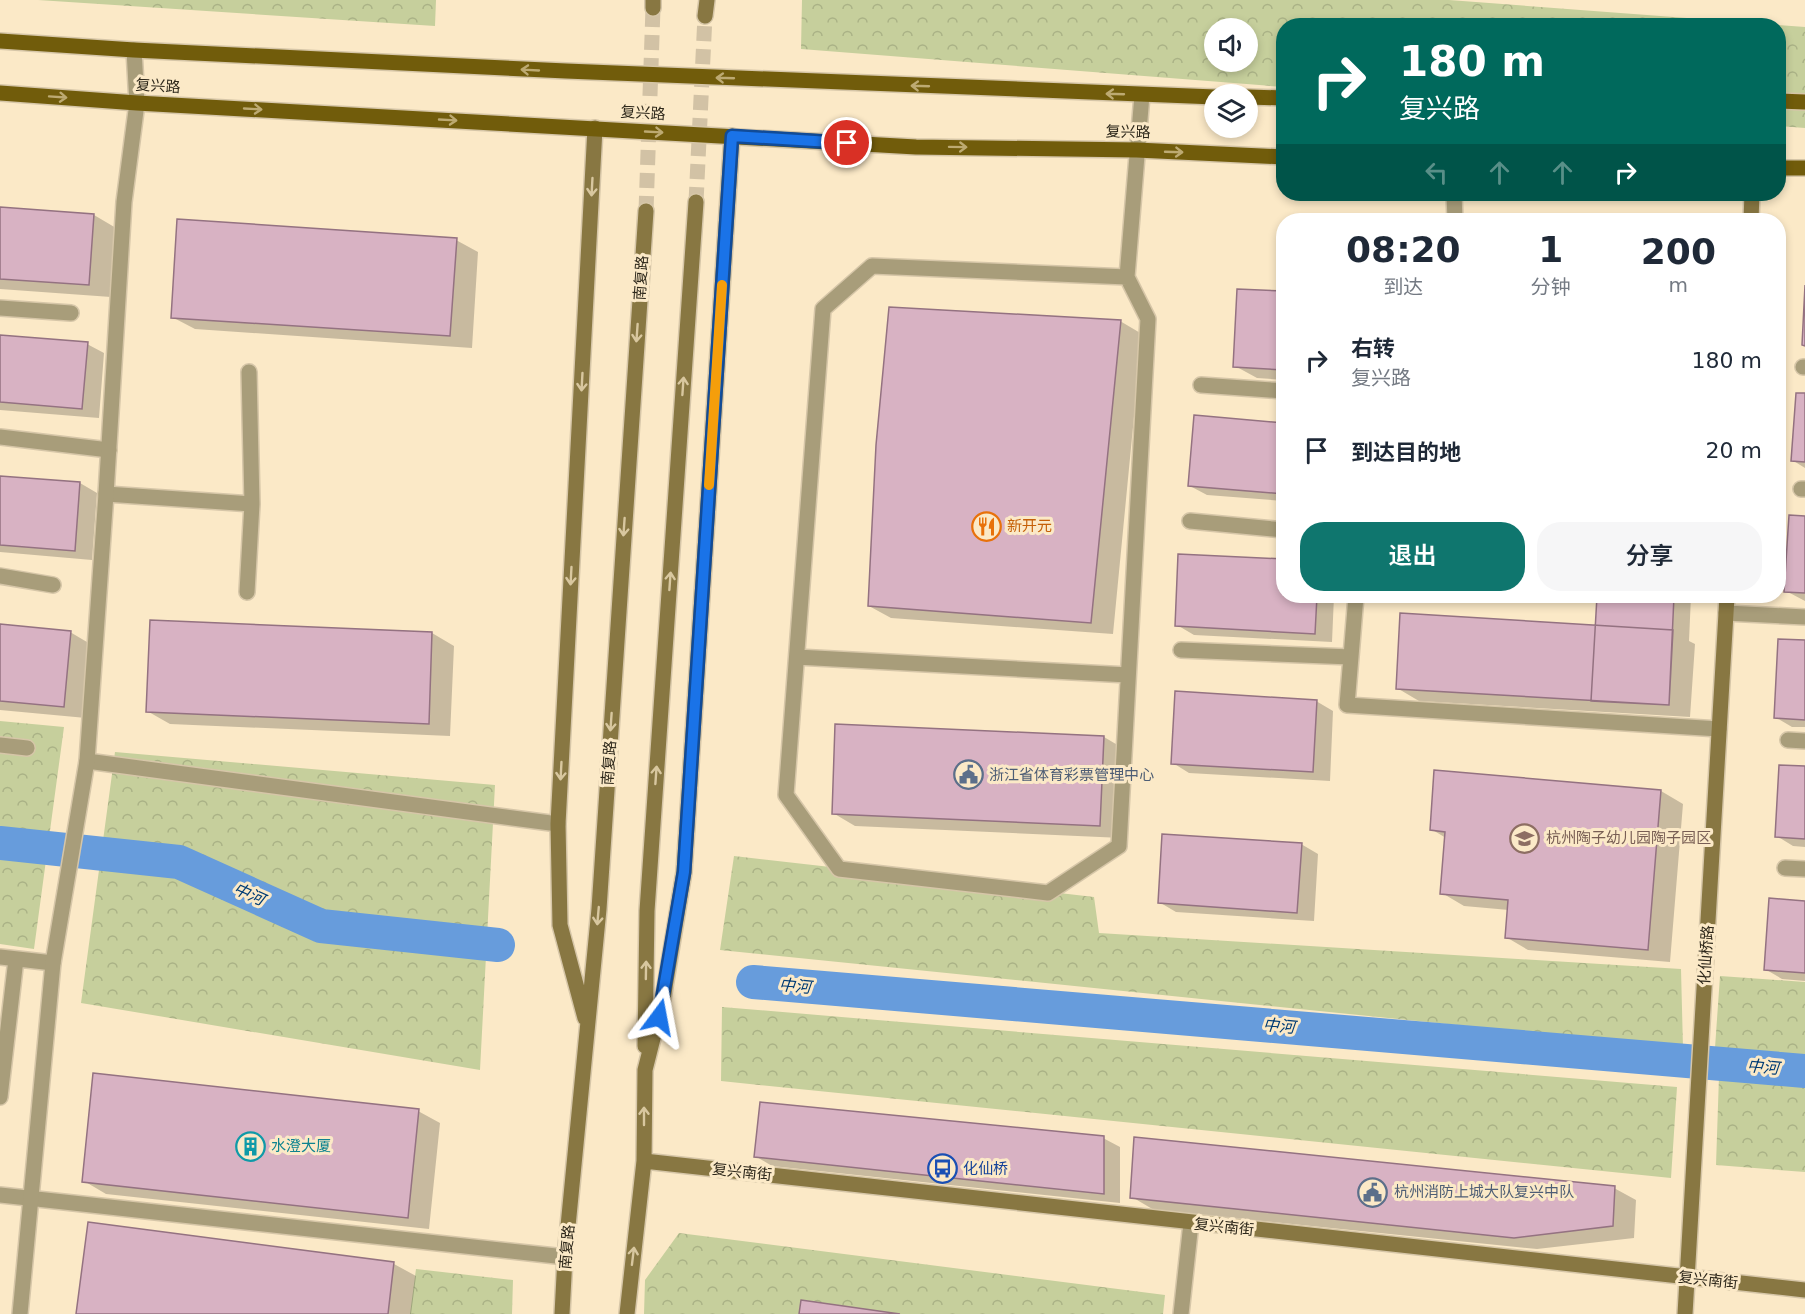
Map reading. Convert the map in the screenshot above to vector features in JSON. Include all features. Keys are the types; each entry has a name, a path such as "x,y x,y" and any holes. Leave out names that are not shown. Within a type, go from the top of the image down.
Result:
{"main road":[{"path":"0,41 134,50 589,72 1204,97"},
{"name":"复兴路","path":"0,93 137,103 916,147 1137,150 1276,157"},
{"path":"1258,98 1276,98"},
{"path":"1786,101 1805,102"},
{"path":"587,1027 560,925 558,824 595,128"},
{"path":"645,1070 663,999 684,872 732,136"},
{"path":"1786,168 1805,168"},
{"path":"627,1314 644,1161 647,911 696,202"},
{"name":"南复路","path":"562,1314 565,1257 599,909 646,211"},
{"name":"化仙桥路","path":"1685,1314 1727,603"},
{"name":"复兴南街","path":"644,1161 1805,1290"}],"street":[{"path":"20,1314 53,963 87,761 124,202 137,103 134,50"},
{"path":"1127,277 872,266 823,309 786,795 839,869 1048,893 1119,846 1148,319 1127,277 1142,95"},
{"path":"0,308 71,313"},
{"path":"247,592 252,504 249,372"},
{"path":"1201,385 1276,390"},
{"path":"0,437 109,450"},
{"path":"106,494 252,504"},
{"path":"1190,521 1276,529"},
{"path":"0,576 53,585"},
{"path":"1355,603 1347,705 1719,729"},
{"path":"1726,613 1805,617"},
{"path":"1181,650 1351,657"},
{"path":"797,657 1128,675"},
{"path":"1788,740 1805,741"},
{"path":"0,745 27,748"},
{"path":"87,761 558,824"},
{"path":"1785,868 1805,869"},
{"path":"0,957 53,963"},
{"path":"0,1097 16,959"},
{"path":"0,1195 565,1257"},
{"path":"1181,1314 1191,1223"}],"green space":[{"path":"38,0 436,0 435,26"},
{"path":"802,0 1449,0 1686,18 1276,18 1276,86 801,49"},
{"path":"1786,26 1805,27 1805,128 1786,127"},
{"path":"0,721 64,727 34,949 0,944"},
{"path":"115,752 495,785 480,1070 81,1003"},
{"path":"734,856 1094,897 1099,933 1681,969 1683,1048 720,950"},
{"path":"1720,976 1805,982 1805,1056 1715,1048"},
{"path":"722,1007 1677,1087 1671,1178 721,1081"},
{"path":"1719,1076 1805,1083 1805,1172 1716,1165"},
{"path":"679,1233 1165,1295 1163,1314 644,1314 645,1280"},
{"path":"416,1269 513,1280 512,1314 410,1314"}],"building":[{"path":"0,207 94,214 89,285 0,279"},
{"path":"177,219 457,238 450,336 171,318"},
{"path":"1805,285 1805,346 1802,345"},
{"path":"1237,289 1276,291 1276,370 1233,367"},
{"name":"新开元","path":"889,307 1121,320 1091,623 868,606 876,445"},
{"path":"0,335 88,342 82,409 0,402"},
{"path":"1796,393 1805,393 1805,462 1791,461"},
{"path":"1194,415 1276,422 1276,493 1188,486"},
{"path":"0,476 80,482 75,551 0,545"},
{"path":"1789,515 1805,516 1805,593 1786,592"},
{"path":"1178,554 1276,559 1276,603 1317,603 1315,634 1175,626"},
{"path":"1597,603 1674,603 1669,705 1591,701"},
{"path":"1400,613 1673,630 1669,705 1396,689"},
{"path":"150,620 432,632 429,724 146,712"},
{"path":"0,624 71,631 64,707 0,701"},
{"path":"1778,639 1805,640 1805,720 1774,718"},
{"path":"1175,691 1317,700 1313,772 1171,764"},
{"name":"浙江省体育彩票管理中心","path":"835,724 1104,736 1100,826 832,814"},
{"path":"1779,765 1805,766 1805,839 1775,837"},
{"path":"1434,770 1661,790 1648,950 1505,938 1508,900 1440,894 1445,832 1430,830"},
{"path":"1162,834 1302,843 1297,913 1158,903"},
{"path":"1769,898 1805,901 1805,973 1764,970"},
{"name":"水澄大厦","path":"93,1073 419,1109 408,1218 82,1182"},
{"path":"760,1102 1104,1136 1104,1194 754,1157"},
{"name":"杭州消防上城大队复兴中队","path":"1134,1137 1615,1186 1613,1226 1514,1238 1130,1198"},
{"path":"88,1222 394,1262 388,1314 76,1314"},
{"path":"801,1300 900,1314 799,1314"}],"waterway":[{"name":"中河","path":"0,843 179,862 321,926 498,945"},
{"name":"中河","path":"753,982 1805,1071"}],"tunnel":[{"path":"646,211 653,8"},
{"path":"696,202 705,16"}],"slow traffic":[{"path":"709,485 722,285"}],"place":[{"name":"新开元","path":"986,526"},
{"name":"浙江省体育彩票管理中心","path":"968,775"},
{"name":"杭州陶子幼儿园陶子园区","path":"1525,838"},
{"name":"水澄大厦","path":"250,1146"},
{"name":"化仙桥","path":"942,1169"},
{"name":"杭州消防上城大队复兴中队","path":"1373,1192"}],"route":[{"path":"659,1017 684,872 732,136 847,143"}]}
